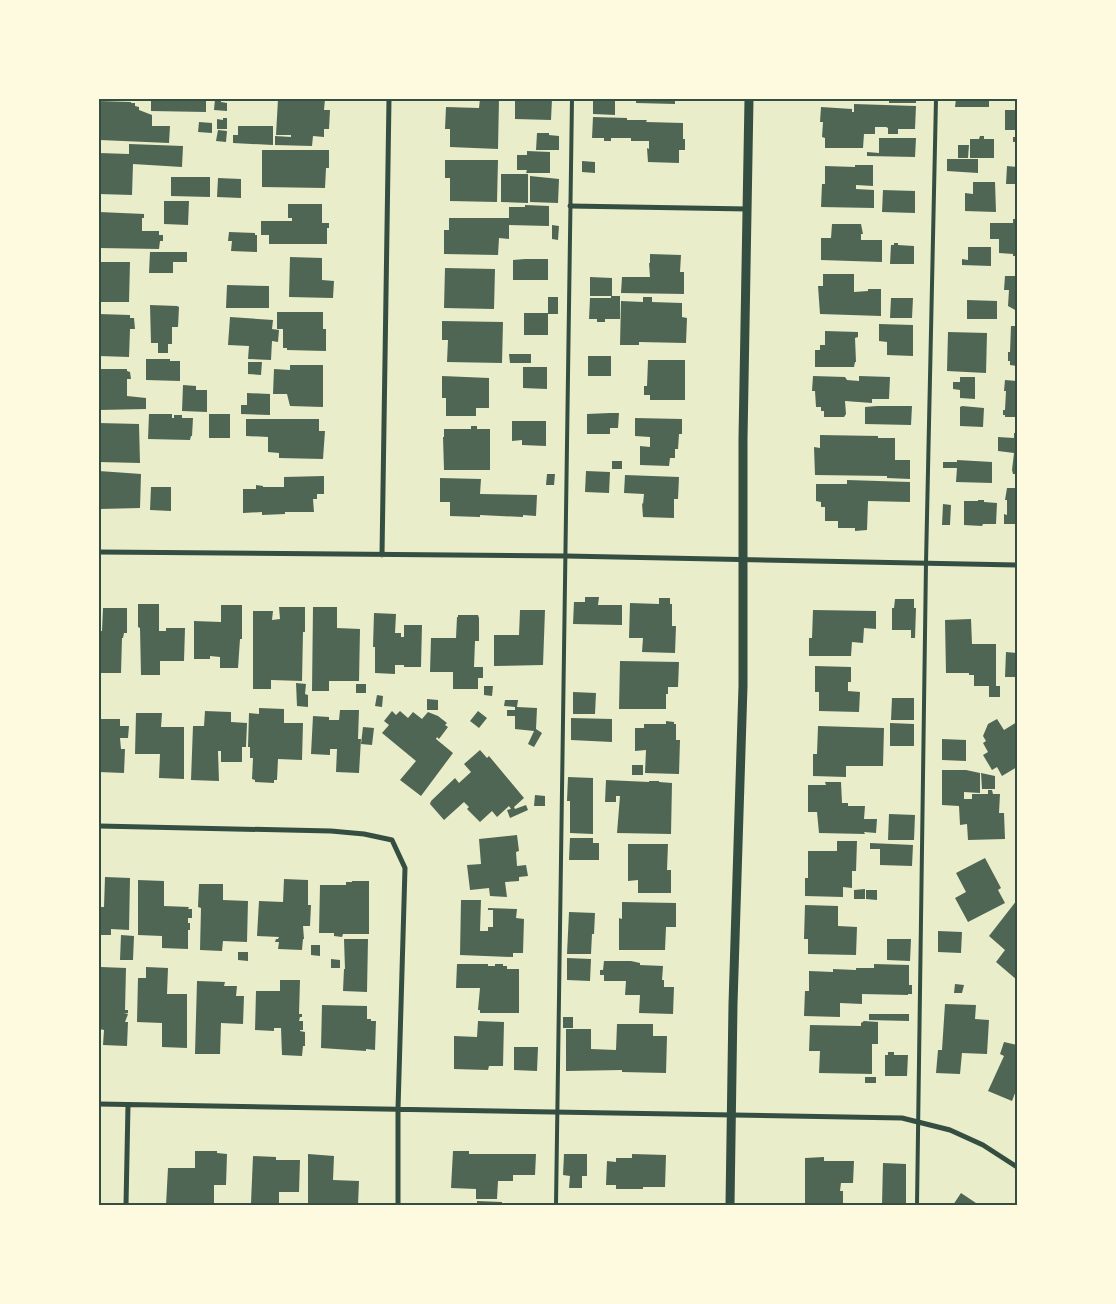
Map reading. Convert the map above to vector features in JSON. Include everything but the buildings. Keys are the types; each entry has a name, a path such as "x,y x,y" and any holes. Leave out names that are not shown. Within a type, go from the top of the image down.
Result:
{"street":[{"path":"382,555 389,99"},
{"path":"730,1205 743,686 744,439 749,99"},
{"path":"570,206 748,209"},
{"path":"99,552 566,556 1017,565"},
{"path":"99,826 331,831 364,834 392,840 405,868 398,1109 398,1205"},
{"path":"99,1104 902,1118 950,1130 974,1141 1017,1167"},
{"path":"126,1205 128,1105"}],"lane":[{"path":"556,1205 572,99"},
{"path":"917,1205 920,1122 926,563 936,99"}]}
